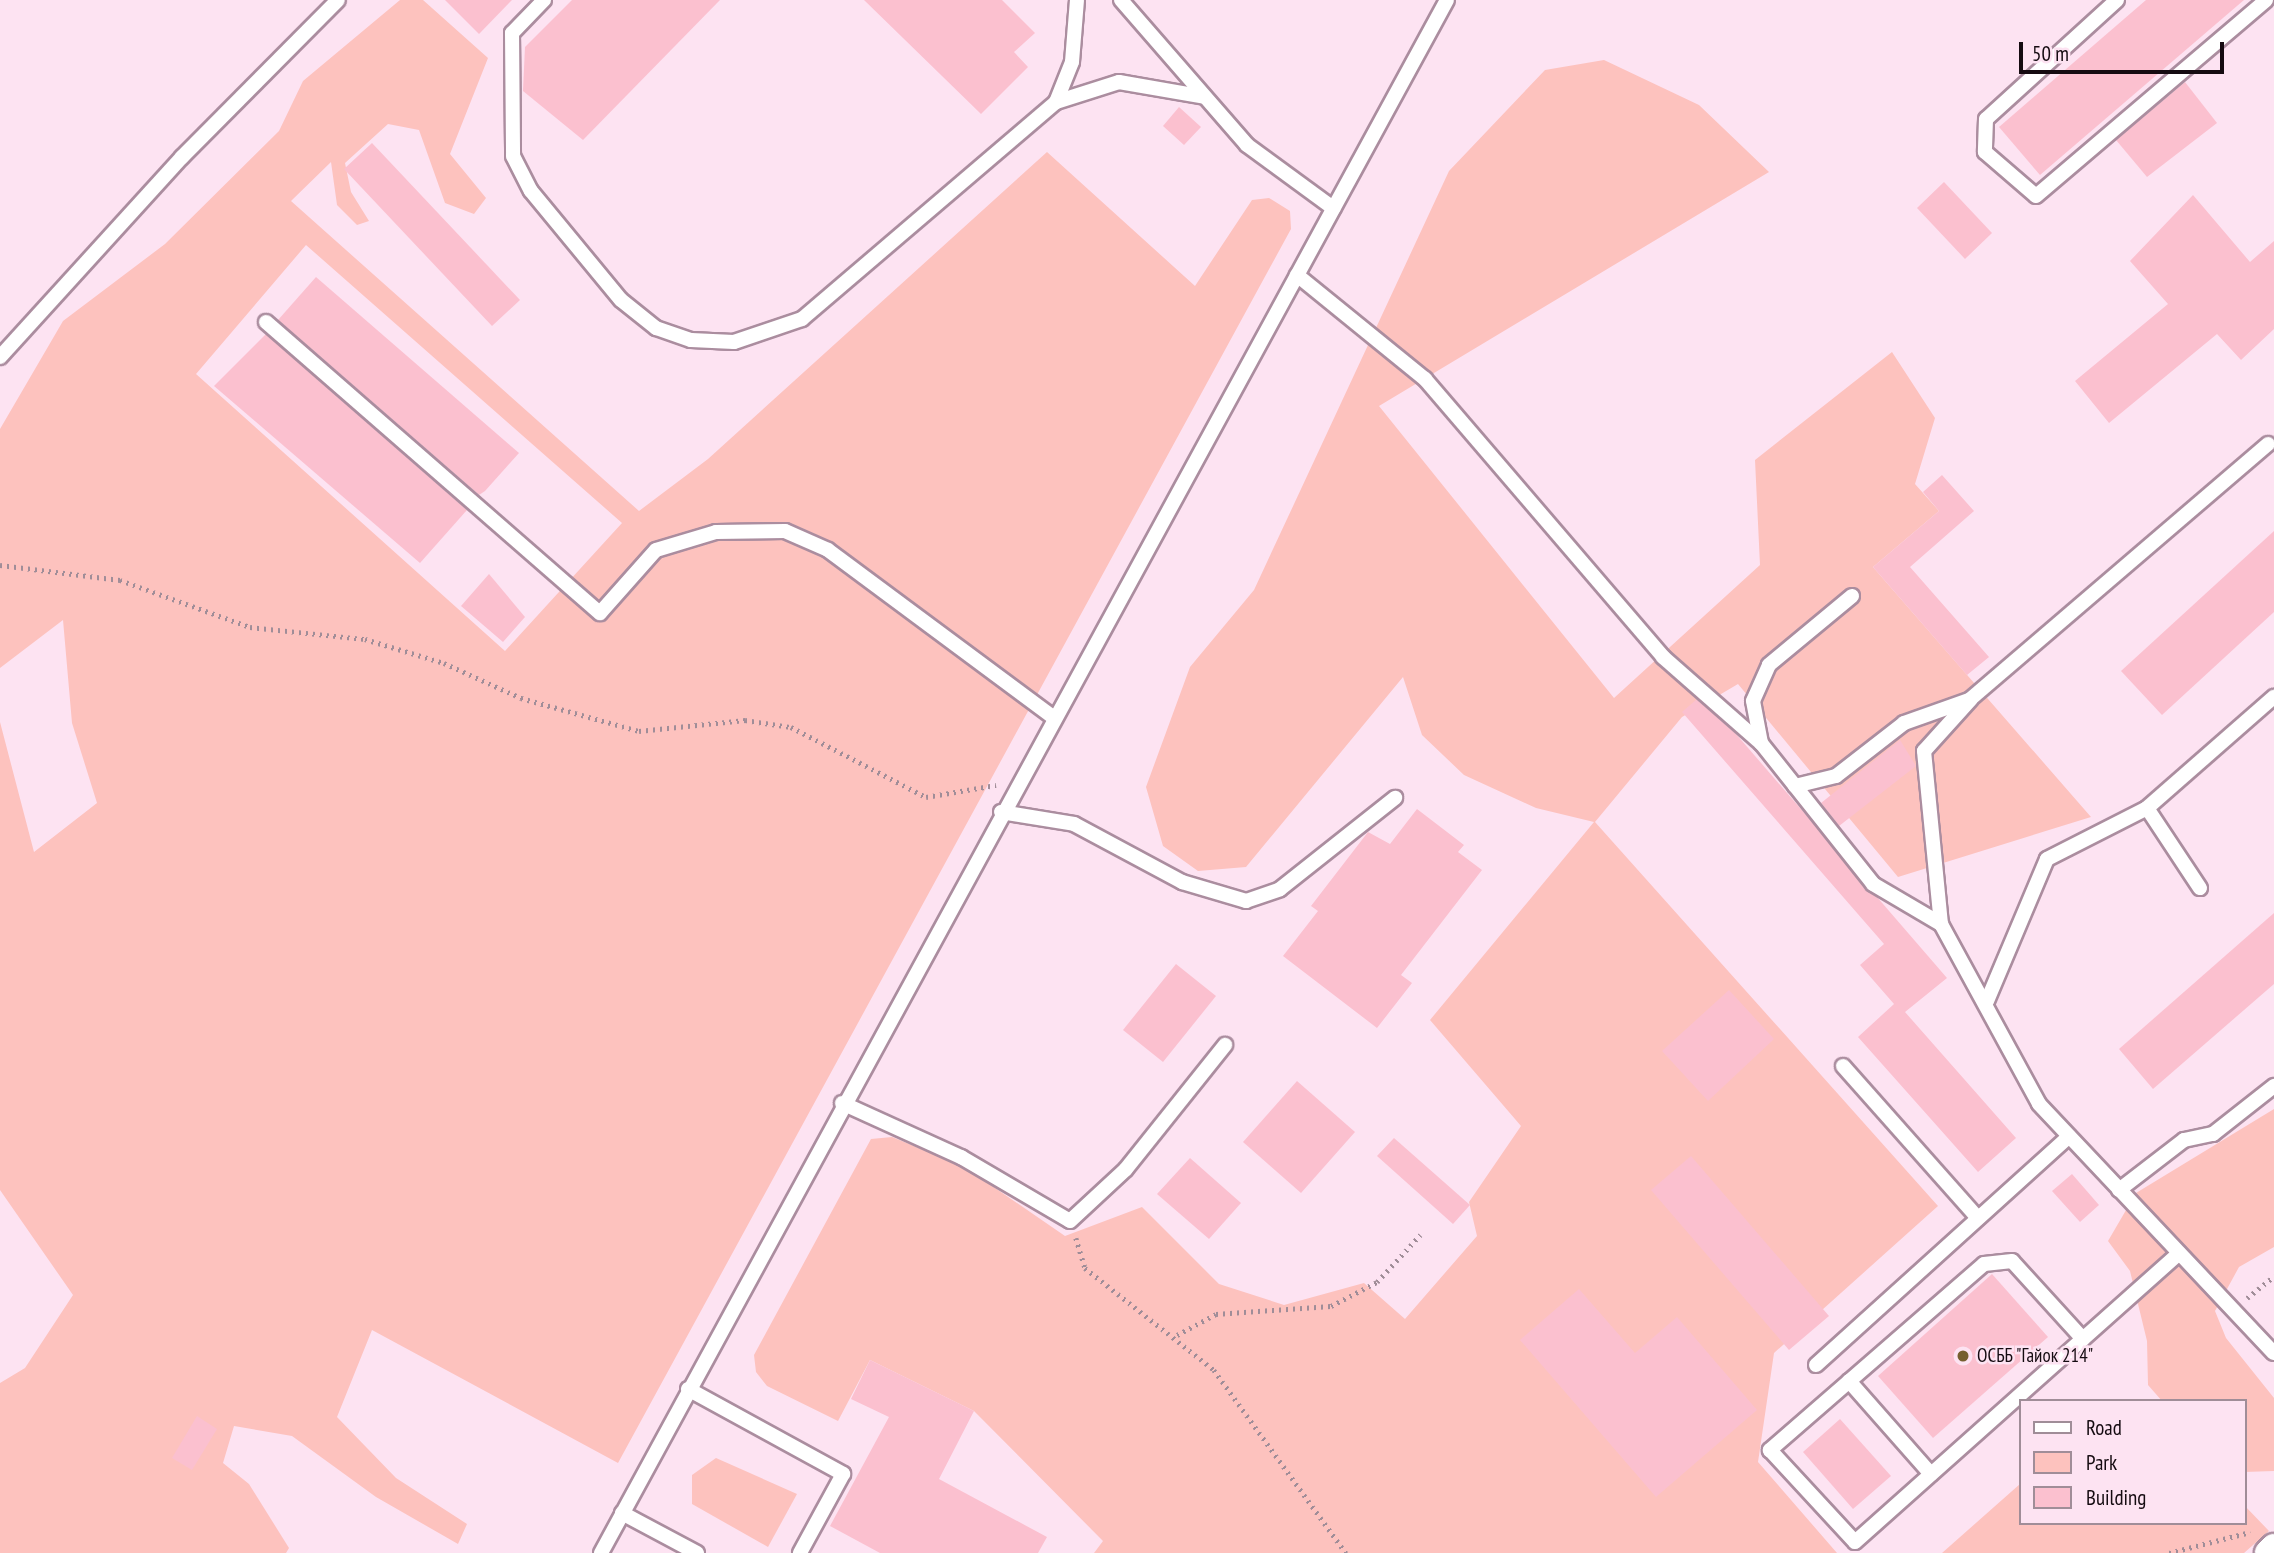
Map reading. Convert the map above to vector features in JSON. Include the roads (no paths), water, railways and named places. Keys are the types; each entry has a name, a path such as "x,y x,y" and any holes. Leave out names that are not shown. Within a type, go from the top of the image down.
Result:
{"lane":[{"path":"0,358 182,157 338,0"},
{"path":"544,0 512,33 513,156 550,219 621,300 656,328 691,340 734,342 802,319 1056,102 1119,82 1205,97"},
{"path":"1056,102 1072,62 1077,0"},
{"path":"1121,0 1247,145 1333,208"},
{"path":"601,1553 842,1103 1447,0"},
{"path":"2117,0 1986,119 1985,152 2036,196 2261,1"},
{"path":"1297,275 1425,379 1663,657 1761,743 1873,884 1941,924"},
{"path":"266,322 600,613 656,550 716,532 785,531 828,550 1053,717"},
{"path":"2268,444 1970,699 1924,751 1941,924 1986,1002 2039,1104 2274,1353"},
{"path":"1761,743 1753,701 1769,666 1852,596"},
{"path":"1986,1002 2047,859 2147,808 2274,697"},
{"path":"1795,786 1836,776 1904,723 1970,699"},
{"path":"1001,812 1074,824 1182,882 1245,901 1280,889 1395,798"},
{"path":"2147,808 2200,888"},
{"path":"842,1103 961,1157 1070,1221 1126,1170 1225,1045"},
{"path":"1843,1066 1978,1218"},
{"path":"2119,1189 2184,1140 2213,1134 2274,1086"},
{"path":"1816,1365 2069,1136"},
{"path":"2082,1339 2012,1261 1984,1264 1770,1450 1855,1542 2082,1339 2179,1252"},
{"path":"1849,1381 1931,1474"},
{"path":"688,1389 843,1474 800,1553"},
{"path":"622,1513 697,1553"}],"place":[{"name":"ОСББ \"Гайок 214\"","path":"1963,1356"}]}
